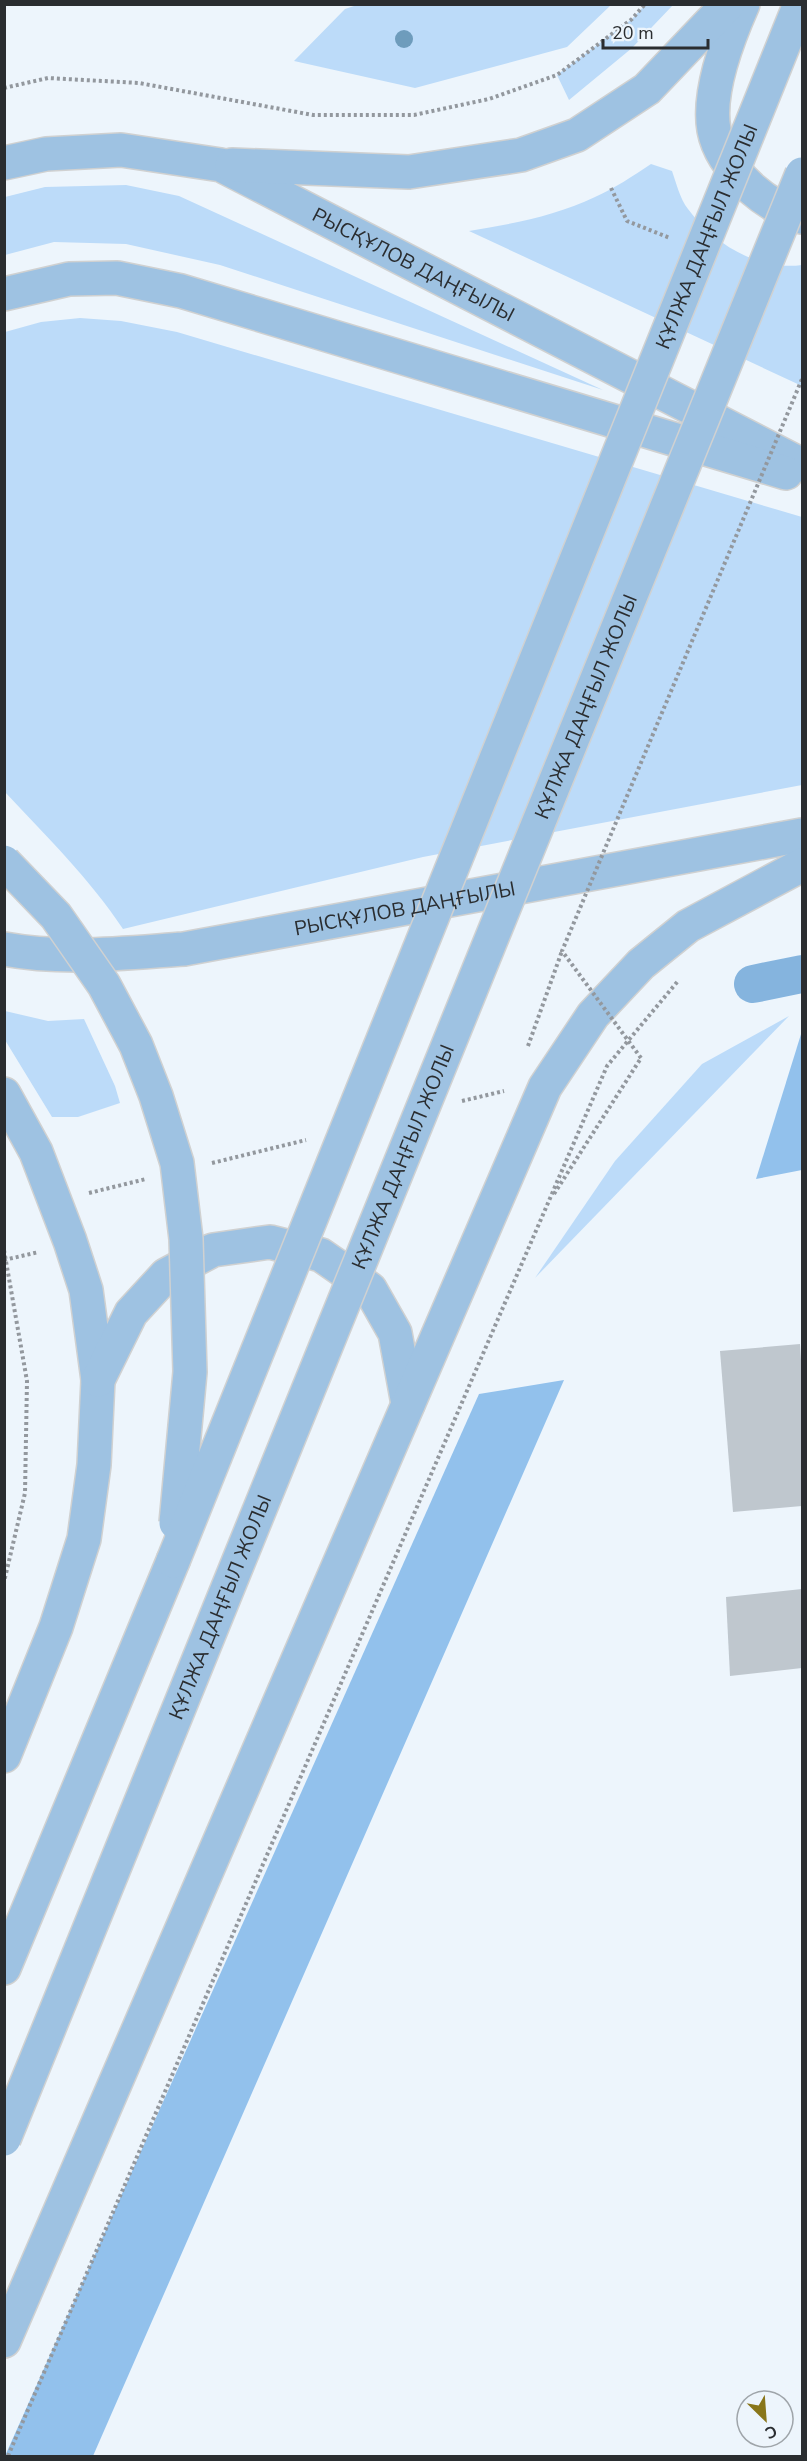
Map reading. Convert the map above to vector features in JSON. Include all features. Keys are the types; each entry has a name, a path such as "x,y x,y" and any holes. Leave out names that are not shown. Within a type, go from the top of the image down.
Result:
{"main road":[{"path":"221,165 409,172 521,155 577,135 647,89 728,4"},
{"path":"743,4 728,38 719,71 714,105 714,130 726,159 741,179 762,198 790,214 802,217"},
{"name":"ҚҰЛЖА ДАҢҒЫЛ ЖОЛЫ","path":"4,1968 173,1561 800,4"},
{"name":"РЫСҚҰЛОВ ДАҢҒЫЛЫ","path":"4,163 46,154 121,150 221,165 802,465"},
{"name":"ҚҰЛЖА ДАҢҒЫЛ ЖОЛЫ","path":"4,2139 802,174"},
{"path":"4,294 69,279 117,278 181,291 802,478"},
{"name":"РЫСҚҰЛОВ ДАҢҒЫЛЫ","path":"4,950 37,955 108,954 184,949 802,836"},
{"path":"4,862 56,916 104,985 136,1045 156,1096 177,1163 186,1239 190,1372 173,1561"},
{"path":"4,2341 545,1087 593,1016 641,964 688,926 802,865"},
{"path":"4,1094 36,1152 70,1241 86,1290 98,1380 94,1465 84,1539 56,1627 4,1756"},
{"path":"98,1380 130,1312 165,1275 213,1250 270,1242 321,1255 370,1289 395,1334 408,1404"}],"path":[{"path":"4,88 48,78 139,83 313,114 414,115 489,99 557,75 632,19 645,4"},
{"path":"526,1052 562,951 802,379"},
{"path":"546,1205 641,1058 562,951"},
{"path":"8,2457 607,1066 682,977"},
{"path":"4,1250 27,1381 25,1493 4,1582"}],"shaded area":[{"path":"357,5 611,5 567,47 415,88 294,61 345,9"},
{"path":"645,5 673,5 632,48 569,100 557,75 632,19"},
{"path":"651,164 672,171 685,205 699,222 724,244 753,259 769,264 802,265 802,386 469,231 517,222 580,204 610,190"},
{"path":"126,185 179,196 603,390 220,265 126,244 54,242 5,255 5,197 45,187"},
{"path":"80,318 121,321 177,332 802,517 802,785 423,857 123,929 82,875 5,792 5,332 41,322"},
{"path":"5,1011 48,1021 84,1019 115,1086 120,1103 78,1117 52,1117 5,1040"},
{"path":"789,1016 535,1278 615,1161 702,1064"},
{"path":"802,1031 802,1170 756,1179"},
{"path":"564,1380 93,2456 5,2456 479,1394"}],"building":[{"path":"800,1344 802,1506 733,1512 720,1351"},
{"path":"802,1589 802,1668 730,1676 726,1597"}],"waterway":[{"path":"753,984 802,974"}]}
